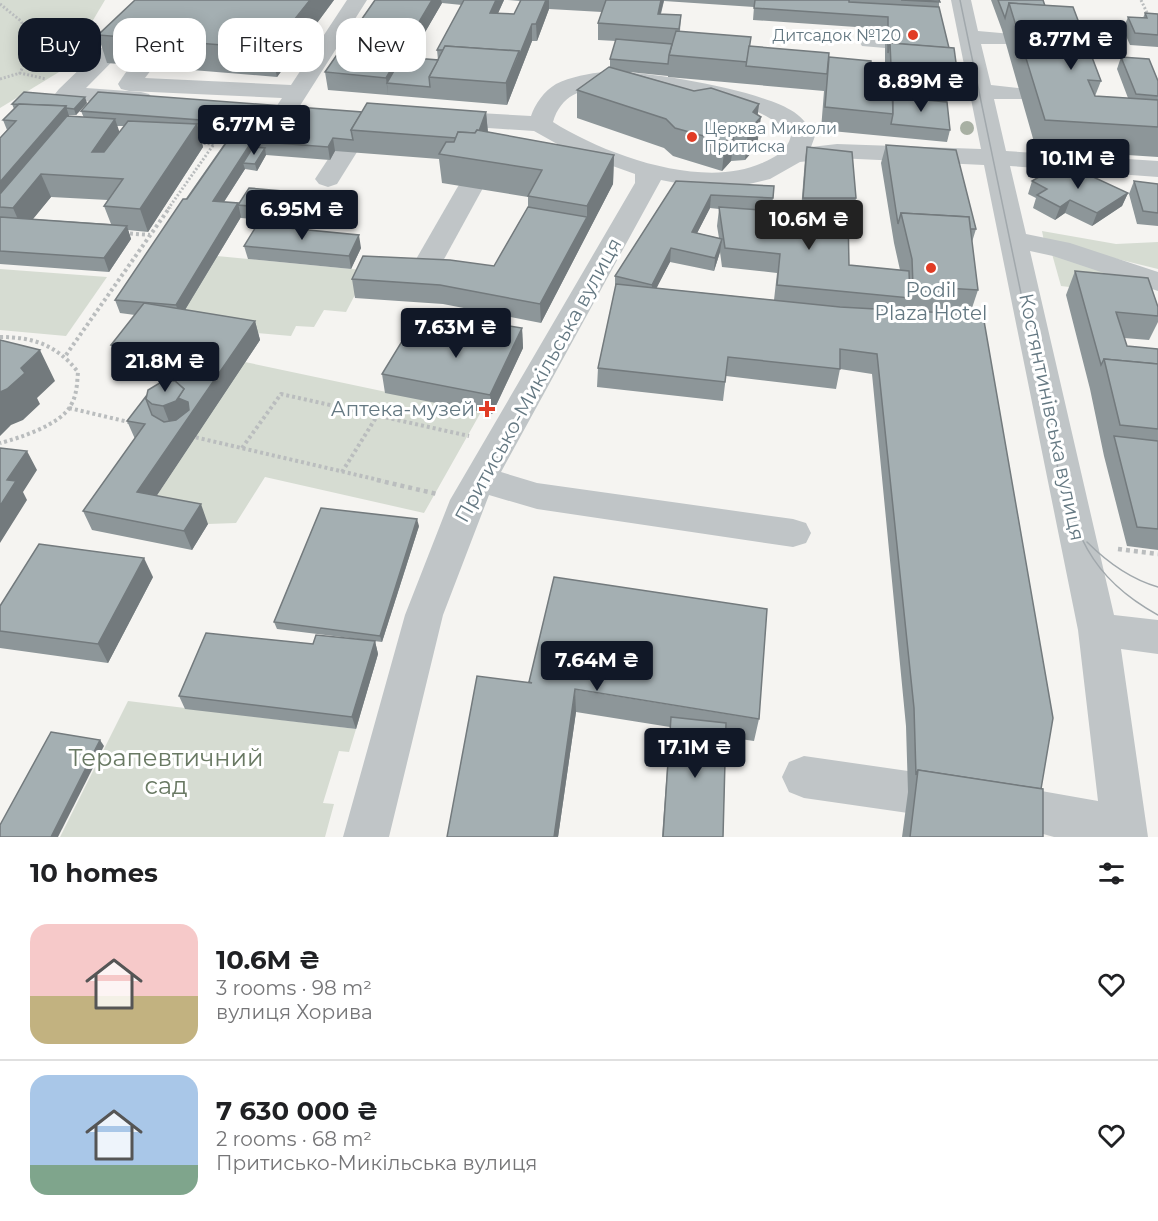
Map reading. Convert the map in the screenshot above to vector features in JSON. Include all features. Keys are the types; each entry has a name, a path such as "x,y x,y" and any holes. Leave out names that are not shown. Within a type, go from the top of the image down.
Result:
{"street":[{"path":"163,0 68,94 298,103"},
{"path":"298,103 357,0"},
{"name":"Костянтинівська вулиця","path":"969,2 964,44 982,91 1071,518 1098,630 1125,833"},
{"path":"964,44 1004,39"},
{"path":"138,72 129,84 298,103"},
{"path":"540,124 544,108 559,91 582,82 607,79 677,87 759,104 783,115 819,138 837,144 885,152"},
{"path":"982,91 1019,94"},
{"path":"416,116 496,131 540,124 557,138 584,149 648,169 700,181 724,182 754,175 813,153 837,151 1040,160 1158,169"},
{"path":"787,162 801,147 803,136 794,124"},
{"path":"328,179 345,152"},
{"name":"Притисько-Микільська вулиця","path":"366,837 424,615 473,490 601,294 648,183 648,169"},
{"path":"429,261 470,188"},
{"path":"1014,240 1060,249 1158,282"},
{"path":"473,490 537,496 793,533"},
{"path":"1098,630 1158,637"},
{"path":"804,777 908,792"},
{"path":"1029,811 1125,833"}],"path":[{"path":"1141,0 1149,16 1158,15"},
{"path":"0,4 11,9 28,29 33,45 20,73"},
{"path":"0,79 20,73 47,79"},
{"path":"66,355 214,144 191,142"},
{"path":"116,232 150,235"},
{"path":"0,337 48,342 66,355 78,372 76,389 69,408 41,427 0,443"},
{"path":"242,448 281,394 470,436"},
{"path":"69,408 138,424"},
{"path":"342,472 377,416"},
{"path":"184,435 342,472 473,490"},
{"path":"1118,549 1158,554"}],"green space":[{"path":"0,0 105,0 94,18 18,18 18,72 59,72 0,108"},
{"path":"1042,231 1116,244 1158,242 1158,269 1044,241"},
{"path":"1052,254 1131,280 1136,295 1061,286"},
{"path":"217,256 368,270 346,312 324,310 314,327 296,326 291,336 174,326"},
{"path":"0,269 107,277 66,336 0,330"},
{"path":"245,362 481,412 424,513 265,477 236,523 208,524 146,512"},
{"name":"Терапевтичний сад","path":"128,701 356,729 349,752 339,751 323,803 334,804 325,837 60,837"}],"building":[{"path":"135,0 310,0 296,18 218,18 218,45 206,44 206,18 116,18"},
{"path":"375,0 432,0 421,18 362,18"},
{"path":"464,0 496,0 490,13 514,14 521,0 546,0 536,24 532,24 519,56 519,51 445,46 443,50 437,50"},
{"path":"606,0 661,0 658,14 681,15 679,29 598,23"},
{"path":"755,0 849,0 849,2 939,7 949,48 890,43 888,53 888,17 754,8"},
{"path":"901,0 939,0 940,2"},
{"path":"998,0 1043,0 1045,6 1009,3 1005,18"},
{"path":"1009,3 1073,7 1101,81 1088,80 1095,96 1158,100 1158,127 1045,120"},
{"path":"1145,13 1158,14 1158,35 1135,33 1128,17 1147,18"},
{"path":"113,21 113,36 101,35 101,32"},
{"path":"676,31 751,37 747,62 669,55"},
{"path":"616,39 672,44 668,64 610,59"},
{"path":"890,43 954,48 957,70 922,67 924,86 935,87 934,81 948,83 949,92 892,88"},
{"path":"445,46 519,51 506,83 429,77"},
{"path":"749,46 829,53 827,74 746,66"},
{"path":"336,56 336,72 390,72 386,78 325,72"},
{"path":"829,57 871,61 870,85 892,88 893,114 825,107"},
{"path":"1121,57 1149,59 1158,81 1158,96 1136,94"},
{"path":"426,59 438,60 429,77 430,87 387,83 393,72 426,72"},
{"path":"609,67 694,91 711,88 759,104 753,112 761,117 748,131 735,132 725,142 675,128 666,119 577,90"},
{"path":"24,92 85,97 74,109 66,108 66,106 12,104"},
{"path":"98,92 362,112 351,130 353,140 333,138 328,147 252,141 213,201 238,203 176,305 115,300 183,199 187,199 240,123 81,111"},
{"path":"893,97 947,102 950,130 891,124"},
{"path":"367,103 486,112 479,131 475,133 458,132 456,138 351,130"},
{"path":"19,104 66,106 0,182 0,138 16,121 3,120"},
{"path":"67,116 115,119 92,152 104,152 128,121 197,124 140,209 104,206 123,179 41,174 13,208 0,207 0,194"},
{"path":"477,130 614,155 587,206 528,196 542,170 439,154 446,142 454,142 458,132 475,133"},
{"path":"886,145 956,150 976,229 970,229 969,217 901,213 898,224"},
{"path":"253,147 265,148 255,164 243,163"},
{"path":"807,147 852,152 856,198 803,198"},
{"path":"1076,169 1128,193 1097,213 1070,200 1060,207 1037,195 1047,189 1032,181 1049,171 1063,177"},
{"path":"676,181 774,186 773,198 711,195 692,232 722,239 715,258 671,248 652,285 615,276"},
{"path":"1134,181 1158,184 1158,213 1143,211"},
{"path":"249,188 317,194 307,211 238,205"},
{"path":"528,207 587,217 540,304 440,285 352,279 363,256 450,260 494,266"},
{"path":"719,207 848,216 849,265 909,271 910,298 777,285 780,254 725,248"},
{"path":"901,213 969,217 978,290 913,286 912,259"},
{"path":"0,217 127,226 104,258 0,251"},
{"path":"257,225 359,235 349,256 244,246"},
{"path":"1075,271 1148,278 1158,307 1158,316 1116,312 1127,346 1158,349 1158,364 1104,359 1101,365"},
{"path":"616,284 840,307 983,315 1053,718 1041,789 918,770 916,775 914,708 877,354 840,349 840,369 728,357 725,382 598,368"},
{"path":"144,303 255,321 137,492 201,504 184,531 83,511 145,424 127,421 147,395 146,399 152,415 164,422 176,420 189,410 188,402 178,398 184,389 175,381 164,381 182,357 111,345"},
{"path":"486,322 522,328 490,395 382,374 407,333 474,345"},
{"path":"0,340 40,350 21,368 25,373 7,389 0,392"},
{"path":"1104,359 1158,364 1158,429 1120,425"},
{"path":"163,381 175,381 184,389 176,401 163,406 152,404 146,399 148,390"},
{"path":"1114,436 1158,441 1158,529 1137,527"},
{"path":"0,448 27,451 7,480 16,481 0,506"},
{"path":"321,508 417,519 380,636 274,622"},
{"path":"39,544 144,558 98,644 0,631 0,606"},
{"path":"554,577 767,609 759,719 575,689 554,837 447,837 477,676 532,683 529,682"},
{"path":"206,633 313,644 316,635 375,641 352,717 179,696"},
{"path":"671,717 726,723 723,837 663,837"},
{"path":"51,732 100,740 51,837 0,837 0,825"},
{"path":"918,770 1043,789 1043,837 910,837"}],"tram line":[{"path":"960,0 1055,457 1070,507 1087,549 1099,567 1134,600 1158,615"},
{"path":"1087,542 1120,569 1158,587"}],"place":[{"name":"Дитсадок №120","path":"913,35"},
{"name":"Церква Миколи Притиска","path":"692,137"},
{"name":"Podil Plaza Hotel","path":"931,268"},
{"name":"Аптека-музей","path":"487,409"}]}
